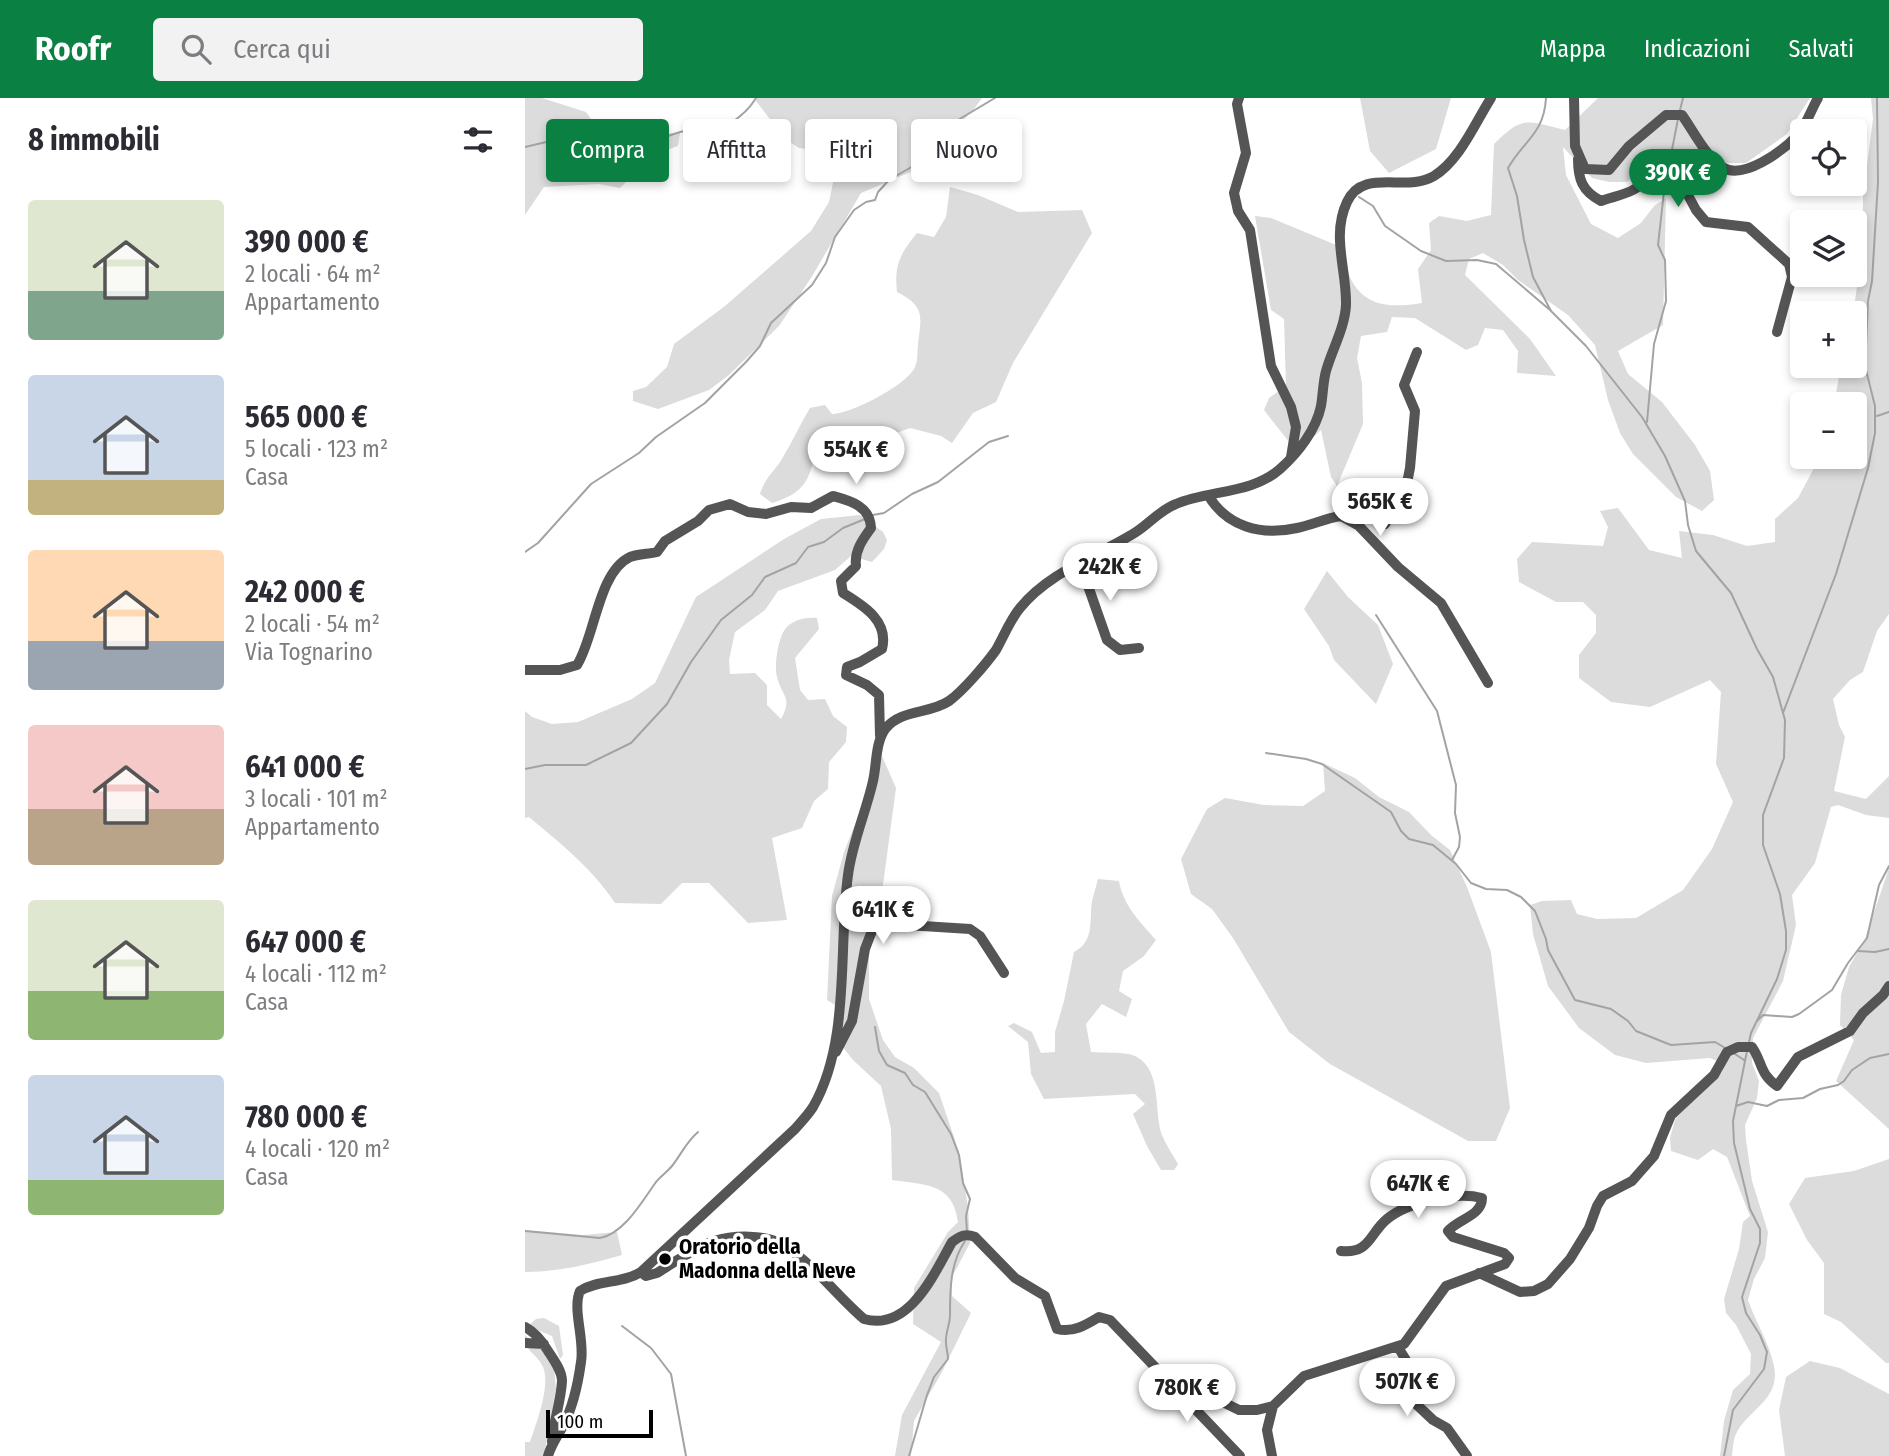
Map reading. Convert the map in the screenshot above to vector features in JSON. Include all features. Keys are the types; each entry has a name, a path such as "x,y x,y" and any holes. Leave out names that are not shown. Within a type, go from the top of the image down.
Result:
{"street":[{"path":"1239,98 1237,104 1246,153 1234,193 1238,211 1250,230 1271,366 1291,408 1296,427 1291,458"},
{"path":"880,740 889,725 901,716 948,702 993,654 1020,608 1041,588 1139,531 1176,503 1264,480 1291,458 1313,428 1320,409 1325,372 1346,308 1339,232 1348,198 1353,191 1367,183 1419,183 1437,173 1454,157 1491,98"},
{"path":"1574,98 1575,146 1585,169 1609,170 1629,146 1666,115 1682,115 1708,153 1723,168 1741,171 1769,159 1798,135 1818,98"},
{"path":"1579,158 1578,179 1590,195 1601,201 1636,189 1652,170 1664,168 1675,171 1696,210 1706,222 1748,228 1765,240 1789,264 1792,277 1777,331"},
{"path":"1208,495 1216,509 1234,522 1260,530 1295,529 1356,514 1385,524 1406,488 1410,468 1415,411 1404,386 1409,366 1417,352"},
{"path":"525,670 560,670 577,665 583,656 602,596 614,570 630,557 657,552 665,541 698,521 709,510 730,504 748,512 766,514 791,507 811,508 833,496 855,502 871,520 871,528 861,542 855,560 856,566 841,581 843,593 872,612 884,639 882,649 846,667 846,675 867,685 879,695 880,740 873,779 848,872 838,1015 829,1065"},
{"path":"1340,516 1359,526 1398,567 1441,603 1488,683"},
{"path":"1080,563 1107,639 1114,648 1120,650 1139,649"},
{"path":"548,1456 552,1443 563,1426 577,1387 583,1345 577,1305 580,1291 598,1284 631,1279 641,1272 795,1129 813,1108 829,1065 852,1021 865,949 875,923 970,929 980,936 1004,973"},
{"path":"1479,1273 1520,1292 1548,1284 1570,1259 1589,1228 1603,1196 1632,1181 1654,1156 1671,1115 1714,1075 1727,1052 1738,1047 1752,1047 1765,1077 1777,1086 1798,1057 1850,1031 1889,986"},
{"path":"1157,1369 1239,1410 1257,1410 1273,1406 1304,1376 1404,1344 1446,1286 1505,1264 1509,1258 1504,1253 1453,1237 1448,1231 1478,1211 1482,1198 1473,1196 1418,1202 1388,1219 1361,1250 1341,1251"},
{"path":"641,1272 646,1276 657,1273 715,1241 736,1237 765,1239 782,1243 854,1311 864,1319 876,1322 889,1319 914,1302 952,1242 961,1235 969,1235 975,1237 1015,1278 1045,1296 1057,1329 1084,1327 1099,1317 1110,1320 1240,1456"},
{"path":"525,1328 532,1331 544,1344 557,1363 562,1380 552,1428 552,1443"},
{"path":"525,1343 544,1344"},
{"path":"1398,1347 1412,1370 1416,1404 1447,1428 1467,1456"},
{"path":"1272,1456 1267,1430 1273,1406"}],"shaded area":[{"path":"525,98 542,98 586,112 591,119 546,119 546,182 626,182 620,188 599,184 544,187 525,215"},
{"path":"756,98 982,98 964,119 911,119 911,172 897,178 897,119 805,119 805,149 799,148 791,143 791,119 770,119"},
{"path":"1360,98 1451,98 1436,149 1389,173 1370,151"},
{"path":"1598,98 1810,98 1797,119 1790,119 1787,134 1746,163 1704,163 1679,160 1662,153 1627,182 1609,182 1592,178 1563,147 1566,175 1591,224 1618,238 1641,223 1654,206 1666,198 1663,325 1618,351 1628,374 1662,402 1695,445 1710,471 1714,500 1702,511 1676,497 1633,454 1620,433 1608,400 1595,345 1568,315 1483,253 1469,259 1465,275 1530,339 1556,376 1517,373 1518,351 1503,330 1485,328 1478,345 1466,350 1415,318 1392,317 1387,332 1361,336 1357,358 1362,383 1363,424 1337,486 1331,477 1321,430 1297,452 1264,410 1269,398 1286,386 1284,319 1271,310 1255,216 1271,218 1341,247 1351,279 1367,298 1393,305 1422,303 1418,269 1431,250 1429,223 1439,216 1467,221 1491,215 1494,144 1519,124 1542,124 1565,130"},
{"path":"1871,98 1889,98 1889,614 1877,631 1863,672 1850,680 1833,699 1839,725 1845,737 1834,791 1866,799 1889,776 1889,818 1866,815 1838,805 1831,807 1815,863 1792,895 1796,925 1783,981 1753,1038 1752,1063 1759,1081 1757,1098 1745,1125 1746,1140 1752,1181 1768,1232 1765,1258 1754,1279 1748,1300 1769,1349 1775,1378 1768,1396 1736,1434 1732,1456 1720,1456 1724,1421 1733,1390 1750,1374 1751,1354 1736,1325 1726,1313 1724,1299 1739,1249 1743,1222 1750,1216 1727,1157 1713,1149 1698,1160 1671,1151 1670,1138 1677,1113 1722,1072 1724,1064 1710,1058 1646,1063 1615,1055 1579,1028 1548,986 1533,934 1530,905 1542,901 1571,900 1577,914 1597,919 1636,918 1683,890 1712,849 1733,802 1716,764 1721,692 1710,680 1650,707 1611,702 1579,678 1579,655 1596,633 1596,615 1583,602 1556,602 1519,582 1517,559 1532,542 1603,546 1608,527 1600,511 1618,508 1649,550 1682,558 1679,531 1713,535 1747,546 1775,542 1775,519 1798,498 1814,469 1867,469 1867,392 1836,392 1839,378 1867,378 1867,301 1855,301 1857,287 1867,287 1867,210 1863,210 1863,197 1867,196 1867,166 1873,119"},
{"path":"669,133 680,133 678,146 669,149"},
{"path":"833,182 887,182 861,193 779,326 729,375 709,390 658,409 633,401 633,391 646,387 667,367 674,344 725,306 811,231 829,202"},
{"path":"950,187 978,195 1018,212 1082,210 1092,233 1013,363 996,402 973,413 952,443 941,436 910,428 880,439 848,439 823,429 805,483 798,491 772,503 760,494 762,488 810,408 825,405 832,414 852,409 890,390 915,367 919,313 913,303 897,292 896,274 902,254 917,233 934,237 946,217"},
{"path":"860,515 883,532 887,540 884,549 872,562 851,556 835,570 778,591 765,610 735,632 729,660 730,674 755,673 767,685 767,705 781,719 786,701 776,666 781,638 793,622 817,618 819,629 795,658 800,690 808,700 825,699 833,716 847,727 846,742 829,762 828,789 814,801 802,828 772,838 787,920 748,923 709,883 682,883 661,904 615,903 576,857 529,817 525,818 525,711 532,717 552,724 578,722 632,699 655,683 696,597 784,539 821,519"},
{"path":"1327,571 1348,597 1378,625 1393,664 1376,704 1334,660 1329,646 1304,609"},
{"path":"882,756 896,788 880,907 869,926 869,999 883,1040 895,1057 914,1068 939,1093 959,1152 968,1207 970,1243 951,1279 952,1296 971,1313 914,1421 911,1456 895,1456 902,1415 941,1342 913,1324 914,1288 948,1232 958,1222 950,1199 943,1192 926,1185 892,1180 891,1129 881,1086 853,1060 838,1041 841,1009 827,1000 832,896 844,852"},
{"path":"1323,763 1355,778 1379,797 1409,812 1450,850 1467,887 1491,952 1510,1108 1496,1141 1468,1141 1330,1064 1289,1032 1233,938 1212,909 1191,894 1181,859 1207,809 1225,798 1264,805 1303,806 1325,791"},
{"path":"1889,868 1889,1129 1836,1081 1854,1040 1840,1025 1841,995 1849,967 1865,939"},
{"path":"1098,879 1119,881 1128,905 1156,940 1144,956 1123,971 1119,991 1132,999 1126,1017 1102,1004 1086,1024 1091,1052 1129,1054 1148,1067 1155,1088 1162,1135 1178,1164 1174,1170 1161,1170 1147,1146 1133,1114 1145,1104 1135,1094 1044,1099 1031,1074 1028,1042 1008,1026 1014,1023 1032,1032 1041,1053 1055,1052 1055,1032 1074,952 1088,936 1092,901"},
{"path":"1889,1159 1889,1363 1886,1363 1841,1322 1824,1314 1824,1263 1807,1240 1789,1204 1805,1178 1854,1171"},
{"path":"525,1230 583,1235 617,1232 622,1255 574,1267 525,1272"},
{"path":"544,1318 559,1326 563,1355 560,1359 552,1336 528,1326 536,1319"},
{"path":"525,1335 544,1352 554,1368 556,1389 544,1456 525,1456 525,1442 530,1442 542,1404 545,1375 543,1367 525,1341"},
{"path":"1810,1361 1840,1368 1889,1394 1889,1456 1785,1456 1779,1410 1786,1377"}],"waterway":[{"path":"525,147 563,138 592,155 621,154 688,130 697,136 714,131 738,118 756,98"},
{"path":"525,552 538,543 591,484 639,453 656,437 705,403 760,346 771,323 812,285 826,263 835,237 854,210 875,200 878,192 889,180 927,158 958,120 995,98"},
{"path":"1546,98 1537,129 1508,168 1517,196 1533,277 1551,311 1586,346 1642,417 1665,456 1685,501 1688,525 1696,551 1731,593 1773,677 1785,720 1784,758 1763,815 1763,845 1780,894 1786,950 1777,979 1749,1042"},
{"path":"1680,110 1683,98"},
{"path":"1783,713 1836,574 1868,468 1875,433 1875,406 1865,366 1878,182 1877,98"},
{"path":"1669,165 1678,119"},
{"path":"1647,422 1654,344 1666,301 1665,260 1658,245 1666,174"},
{"path":"1359,197 1373,206 1385,226 1421,251 1446,261 1477,260 1496,264 1550,310"},
{"path":"1877,416 1889,412"},
{"path":"873,515 884,513 912,494 938,482 989,442 1008,436"},
{"path":"525,769 545,765 586,765 631,743 667,704 691,662 721,620 752,595 765,577 796,563 808,547 824,542 843,528 865,519"},
{"path":"1376,615 1437,711 1456,785 1455,813 1460,837 1459,847 1452,860"},
{"path":"1266,753 1322,764 1391,812 1401,831 1409,839 1433,845 1456,864 1471,883 1486,889 1507,890 1521,897 1535,911 1548,950 1575,1000 1611,1009 1628,1021 1636,1031 1671,1045 1715,1042 1727,1049"},
{"path":"1757,1021 1763,1015 1792,1017 1832,990 1867,938 1879,885 1889,866"},
{"path":"1858,951 1889,949"},
{"path":"875,1027 879,1051 887,1065 905,1073 913,1085 925,1092 951,1134 959,1155 963,1183 970,1199 966,1216 967,1232"},
{"path":"1724,1456 1733,1410 1764,1369 1767,1352 1746,1313 1742,1297 1760,1243 1760,1229 1750,1209 1734,1143 1733,1121 1747,1051"},
{"path":"1735,1054 1744,1060"},
{"path":"1736,1106 1748,1102 1767,1106 1779,1100 1803,1098 1820,1089 1838,1085 1852,1070 1870,1058 1889,1054"},
{"path":"525,1231 600,1238 609,1235 632,1215 698,1132"},
{"path":"909,1456 934,1377 948,1359 946,1339 952,1277 956,1258 965,1241"},
{"path":"622,1326 651,1348 671,1374 686,1456"}],"place":[{"name":"Oratorio della Madonna della Neve","path":"665,1259"}]}
